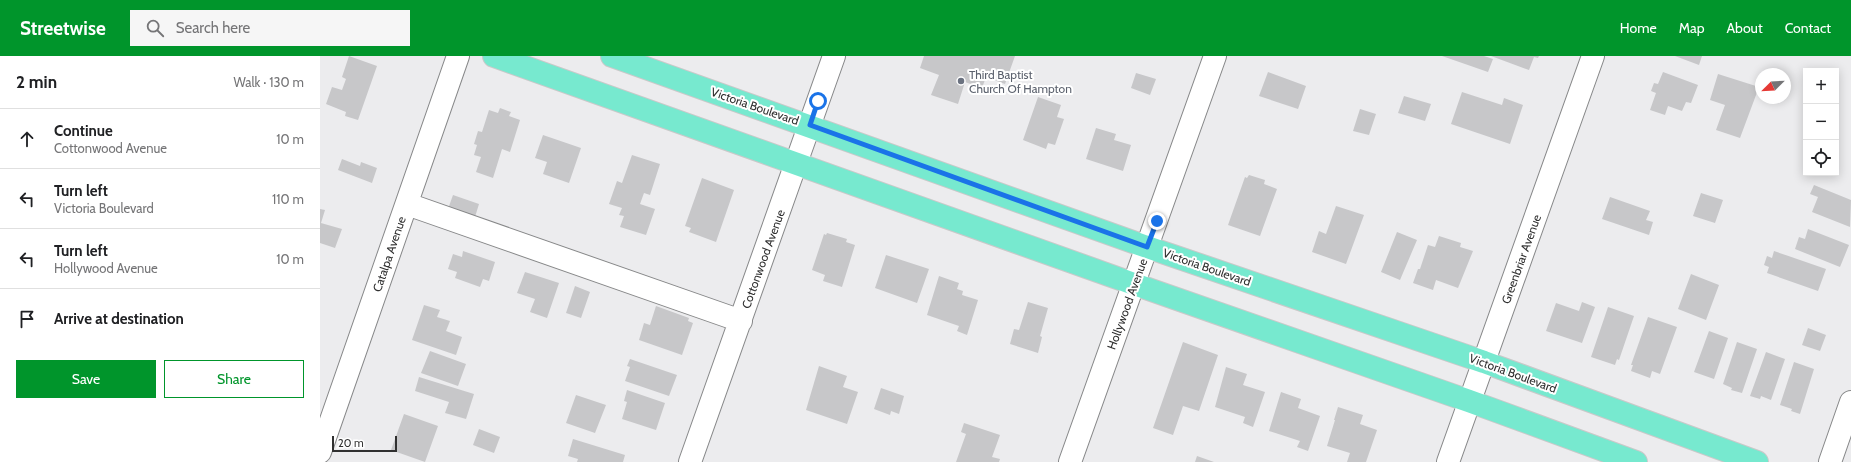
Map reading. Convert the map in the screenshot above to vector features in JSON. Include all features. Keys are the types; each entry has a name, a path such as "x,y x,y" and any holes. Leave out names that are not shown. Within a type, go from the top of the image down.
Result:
{"main road":[{"path":"494,56 1134,284 1469,401 1636,462"},
{"name":"Victoria Boulevard","path":"612,56 810,125 1147,247 1484,362 1757,462"}],"street":[{"name":"Catalpa Avenue","path":"320,452 458,56"},
{"name":"Cottonwood Avenue","path":"690,462 834,56"},
{"name":"Hollywood Avenue","path":"1070,462 1215,56"},
{"name":"Greenbriar Avenue","path":"1448,462 1593,56"},
{"path":"407,204 741,321"},
{"path":"1830,462 1851,402"}],"building":[{"path":"349,56 377,66 358,120 345,116 346,112 326,104 332,87 342,90 346,79 342,77"},
{"name":"Third Baptist Church Of Hampton","path":"924,56 1015,56 1005,84 986,77 982,88 965,82 958,104 931,95 939,75 920,68"},
{"path":"1442,56 1484,56 1493,59 1488,72"},
{"path":"1491,56 1539,56 1538,58 1534,57 1529,70"},
{"path":"1675,56 1702,56 1699,65"},
{"path":"1268,72 1306,86 1298,109 1259,96"},
{"path":"1663,72 1698,85 1691,103 1686,102 1682,111 1668,106 1665,115 1650,110 1656,93 1651,91 1654,83 1658,84"},
{"path":"1136,73 1156,79 1150,95 1131,88"},
{"path":"1718,74 1755,86 1755,98 1740,138 1716,130 1725,105 1710,100"},
{"path":"1462,92 1502,105 1504,98 1523,105 1510,144 1451,124"},
{"path":"1404,96 1431,104 1425,121 1398,113"},
{"path":"1038,97 1061,105 1057,117 1064,119 1055,145 1048,143 1046,149 1023,140"},
{"path":"500,108 511,112 509,116 520,120 510,152 502,149 493,178 476,172 481,157 474,155 477,145 474,144 478,131 482,132 489,110 498,113"},
{"path":"1360,109 1376,114 1369,135 1353,131"},
{"path":"1096,128 1116,134 1114,140 1131,145 1123,171 1086,159"},
{"path":"543,135 581,148 569,183 543,174 547,162 535,158"},
{"path":"632,155 660,164 650,195 644,193 640,204 655,209 646,235 620,227 624,216 619,215 622,208 609,204 617,181 622,183"},
{"path":"342,159 360,166 361,162 377,168 372,183 338,170"},
{"path":"1249,175 1265,180 1264,184 1277,189 1260,236 1228,225 1245,177 1247,178"},
{"path":"702,178 734,190 716,242 689,232 691,228 685,226"},
{"path":"1814,185 1851,200 1850,227 1812,212 1818,197 1810,194"},
{"path":"1701,193 1723,200 1715,223 1693,216"},
{"path":"453,195 479,204 475,217 448,209"},
{"path":"1610,197 1650,211 1646,220 1653,222 1649,235 1602,219"},
{"path":"1336,206 1364,215 1346,264 1312,252 1319,231 1326,234"},
{"path":"320,209 325,210 321,223 342,229 335,248 320,243"},
{"path":"1808,229 1849,245 1840,267 1795,249 1799,237 1805,239"},
{"path":"1397,232 1417,240 1400,280 1381,272"},
{"path":"827,233 847,239 846,242 855,245 842,287 823,281 825,275 812,270 824,234 826,235"},
{"path":"1439,236 1461,243 1460,247 1473,251 1458,288 1436,280 1433,290 1413,283 1418,269 1420,269 1428,245 1435,247"},
{"path":"463,251 495,262 489,281 483,279 480,287 455,278 457,272 448,269 453,254 462,257"},
{"path":"1774,251 1826,269 1818,291 1767,273 1769,267 1764,265 1767,256 1772,258"},
{"path":"886,255 929,269 917,303 875,288"},
{"path":"525,272 559,283 547,318 530,312 535,299 517,293"},
{"path":"1691,274 1719,285 1706,320 1678,309"},
{"path":"939,276 959,283 957,289 963,291 962,295 978,300 967,335 957,331 959,326 927,315"},
{"path":"575,286 590,292 581,318 566,313"},
{"path":"1028,302 1048,308 1040,336 1042,337 1038,353 1010,344 1014,329 1019,330"},
{"path":"1582,302 1595,307 1582,343 1546,331 1556,303 1579,311"},
{"path":"424,305 440,310 437,317 450,321 446,331 462,337 456,355 412,340"},
{"path":"656,306 689,318 688,321 693,323 682,355 639,340 644,323 650,325"},
{"path":"1608,307 1634,316 1619,360 1617,359 1615,365 1591,357"},
{"path":"1648,317 1677,327 1660,374 1652,371 1650,378 1631,371 1633,365 1631,365"},
{"path":"1808,328 1826,335 1820,351 1802,345"},
{"path":"1709,331 1728,338 1714,379 1694,372"},
{"path":"1183,342 1218,355 1199,411 1183,406 1173,435 1153,428"},
{"path":"1737,342 1757,349 1742,393 1731,390 1732,388 1723,384"},
{"path":"430,351 466,364 458,386 421,373"},
{"path":"1766,352 1785,359 1771,400 1761,396 1760,399 1750,396"},
{"path":"630,359 677,375 669,396 625,381 630,367 627,366"},
{"path":"1794,362 1814,369 1800,414 1791,411 1792,409 1780,405"},
{"path":"819,366 847,376 843,387 858,392 847,424 806,410"},
{"path":"1226,367 1247,374 1243,385 1265,392 1253,427 1243,423 1245,417 1215,407"},
{"path":"419,377 474,394 466,419 445,413 449,402 415,391"},
{"path":"881,388 904,396 899,414 891,411 890,415 874,409"},
{"path":"627,390 665,403 656,430 622,419 627,402 624,401"},
{"path":"1281,392 1301,399 1298,408 1320,416 1308,451 1297,447 1300,441 1269,431"},
{"path":"576,395 606,405 595,433 566,423"},
{"path":"1338,407 1363,415 1360,424 1377,430 1366,462 1347,462 1350,453 1327,446"},
{"path":"404,414 438,426 425,462 391,450"},
{"path":"964,423 1000,435 992,457 1000,459 999,462 956,462 966,434 961,432"},
{"path":"479,429 500,437 494,453 473,445"},
{"path":"573,439 625,455 623,462 577,462 578,459 568,456"},
{"path":"1197,456 1214,462 1195,462"}],"place":[{"name":"Third Baptist Church Of Hampton","path":"961,81"}],"route":[{"path":"818,101 810,125 1147,247 1157,221"}]}
